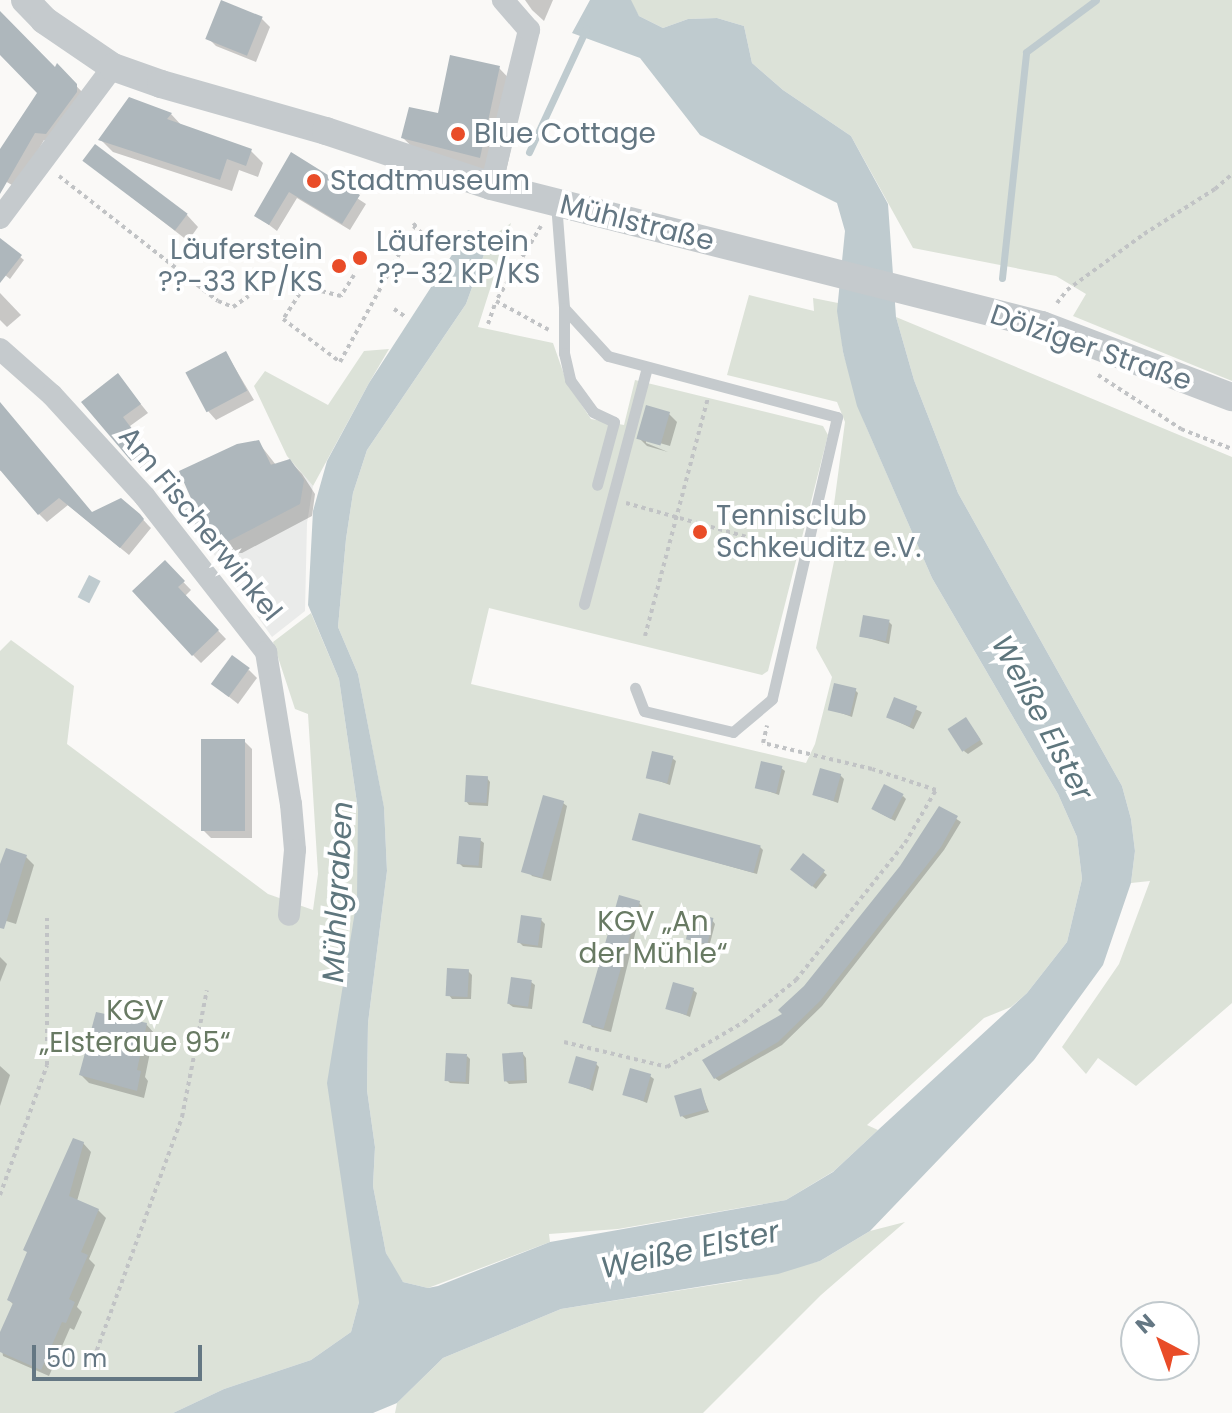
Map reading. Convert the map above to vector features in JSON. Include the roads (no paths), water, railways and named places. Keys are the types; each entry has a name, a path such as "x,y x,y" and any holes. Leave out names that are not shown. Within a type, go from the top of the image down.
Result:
{"street":[{"name":"Mühlstraße","path":"25,0 44,20 113,67 491,186 552,209 903,289"},
{"path":"491,186 529,30 503,0"},
{"path":"0,217 113,67"},
{"name":"Dölziger Straße","path":"903,289 1042,325 1232,397"},
{"name":"Am Fischerwinkel","path":"0,349 52,395 145,497 266,652 291,804 295,850 289,915"}],"lane":[{"path":"552,209 570,380 593,412 614,422 597,485"},
{"path":"564,308 608,356 837,417 772,699 733,732 644,711 635,688"},
{"path":"584,604 647,367"}],"water":[{"name":"Weiße Elster","path":"590,0 631,0 639,16 663,28 688,19 717,18 744,26 752,63 783,90 851,136 888,204 896,317 914,380 958,493 1122,786 1135,851 1131,883 1103,965 1034,1060 870,1231 820,1261 778,1274 561,1309 443,1358 397,1403 373,1413 173,1413 224,1389 311,1360 351,1332 359,1302 327,1083 357,899 358,810 339,679 308,605 313,511 327,461 369,383 468,230 490,238 466,304 367,450 353,493 338,627 358,674 384,807 387,871 368,1023 367,1090 375,1147 373,1186 386,1253 403,1282 428,1288 438,1286 550,1242 786,1200 833,1172 1027,993 1067,942 1082,879 1077,837 1058,794 932,578 857,406 843,352 837,311 845,231 837,203 700,135 640,58 572,33"},
{"path":"89,575 101,581 89,603 78,597"}],"waterway":[{"path":"1002,278 1026,52 1096,0"},
{"name":"Mühlgraben","path":"529,152 586,29"}],"place":[{"name":"Blue Cottage","path":"458,134"},
{"name":"Stadtmuseum","path":"314,181"},
{"name":"Läuferstein ??-32 KP/KS","path":"360,258"},
{"name":"Läuferstein ??-33 KP/KS","path":"339,266"},
{"name":"Tennisclub Schkeuditz e.V.","path":"700,532"}],"park label":[{"name":"KGV „An der Mühle“","path":"653,938"},
{"name":"KGV „Elsteraue 95“","path":"135,1027"}]}
